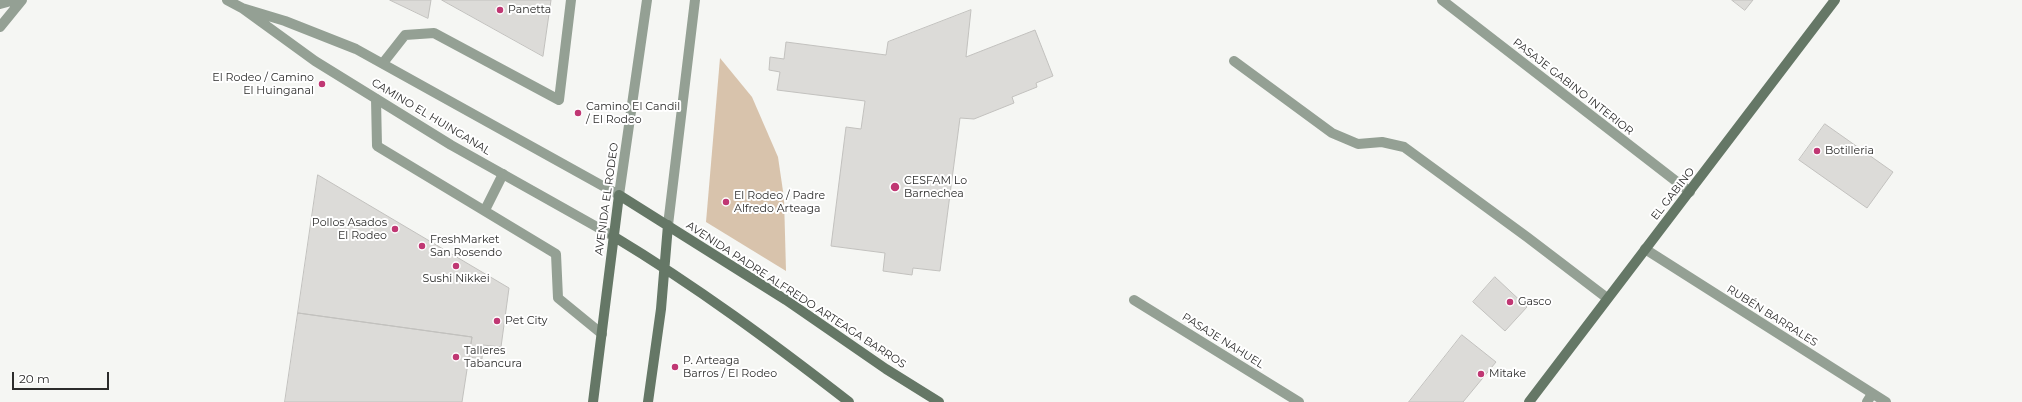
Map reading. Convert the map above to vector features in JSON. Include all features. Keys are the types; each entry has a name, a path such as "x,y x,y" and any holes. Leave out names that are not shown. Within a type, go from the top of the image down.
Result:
{"main road":[{"name":"EL GABINO","path":"1529,402 1835,0"},
{"name":"AVENIDA PADRE ALFREDO ARTEAGA BARROS","path":"620,195 786,300 886,369 939,402"},
{"name":"AVENIDA EL RODEO","path":"592,402 602,334 613,236 620,195"},
{"path":"648,402 668,225"},
{"path":"613,236 664,267 746,323 849,402"}],"street":[{"path":"0,4 15,0"},
{"path":"0,27 22,0"},
{"name":"CAMINO EL HUINGANAL","path":"227,0 242,8 315,61 451,145 613,236"},
{"path":"383,63 405,35 434,33 559,100 571,0"},
{"name":"AVENIDA EL RODEO","path":"620,195 646,0"},
{"path":"668,225 695,0"},
{"name":"PASAJE GABINO INTERIOR","path":"1442,0 1690,192"},
{"name":"CAMINO EL HUINGANAL","path":"242,8 327,36 383,63 620,195"},
{"path":"1234,61 1332,133 1358,144 1382,142 1404,147 1607,298"},
{"path":"376,99 377,146 556,254 558,298 602,334"},
{"path":"484,210 503,174"},
{"name":"RUBÉN BARRALES","path":"1645,250 1870,398 1886,402"},
{"name":"PASAJE NAHUEL","path":"1134,300 1300,402"}],"shaded area":[{"path":"720,58 752,97 778,157 784,198 786,271 706,222"}],"building":[{"path":"390,0 431,0 428,18"},
{"path":"442,0 551,0 543,56"},
{"path":"1732,0 1753,0 1745,10"},
{"name":"CESFAM Lo Barnechea","path":"971,10 966,57 1035,30 1053,76 1036,83 1037,87 1012,97 1014,103 974,119 960,118 940,271 913,268 912,275 883,271 885,253 831,246 846,127 861,129 865,101 777,90 780,72 769,70 770,57 784,59 786,42 886,55 888,42"},
{"path":"1825,124 1893,172 1867,208 1799,160"},
{"path":"318,175 509,288 501,347 483,345 482,359 469,357 472,337 298,313"},
{"path":"1495,277 1527,307 1505,331 1473,302"},
{"path":"298,313 472,337 462,402 285,402"},
{"path":"1462,335 1496,362 1463,402 1409,402"}],"place":[{"name":"Panetta","path":"500,10"},
{"name":"El Rodeo / Camino El Huinganal","path":"322,84"},
{"name":"Camino El Candil / El Rodeo","path":"578,113"},
{"name":"Botilleria","path":"1817,151"},
{"name":"CESFAM Lo Barnechea","path":"895,187"},
{"name":"El Rodeo / Padre Alfredo Arteaga","path":"726,202"},
{"name":"Pollos Asados El Rodeo","path":"395,229"},
{"name":"FreshMarket San Rosendo","path":"422,246"},
{"name":"Sushi Nikkei","path":"456,266"},
{"name":"Gasco","path":"1510,302"},
{"name":"Pet City","path":"497,321"},
{"name":"Talleres Tabancura","path":"456,357"},
{"name":"P. Arteaga Barros / El Rodeo","path":"675,367"},
{"name":"Mitake","path":"1481,374"}]}
